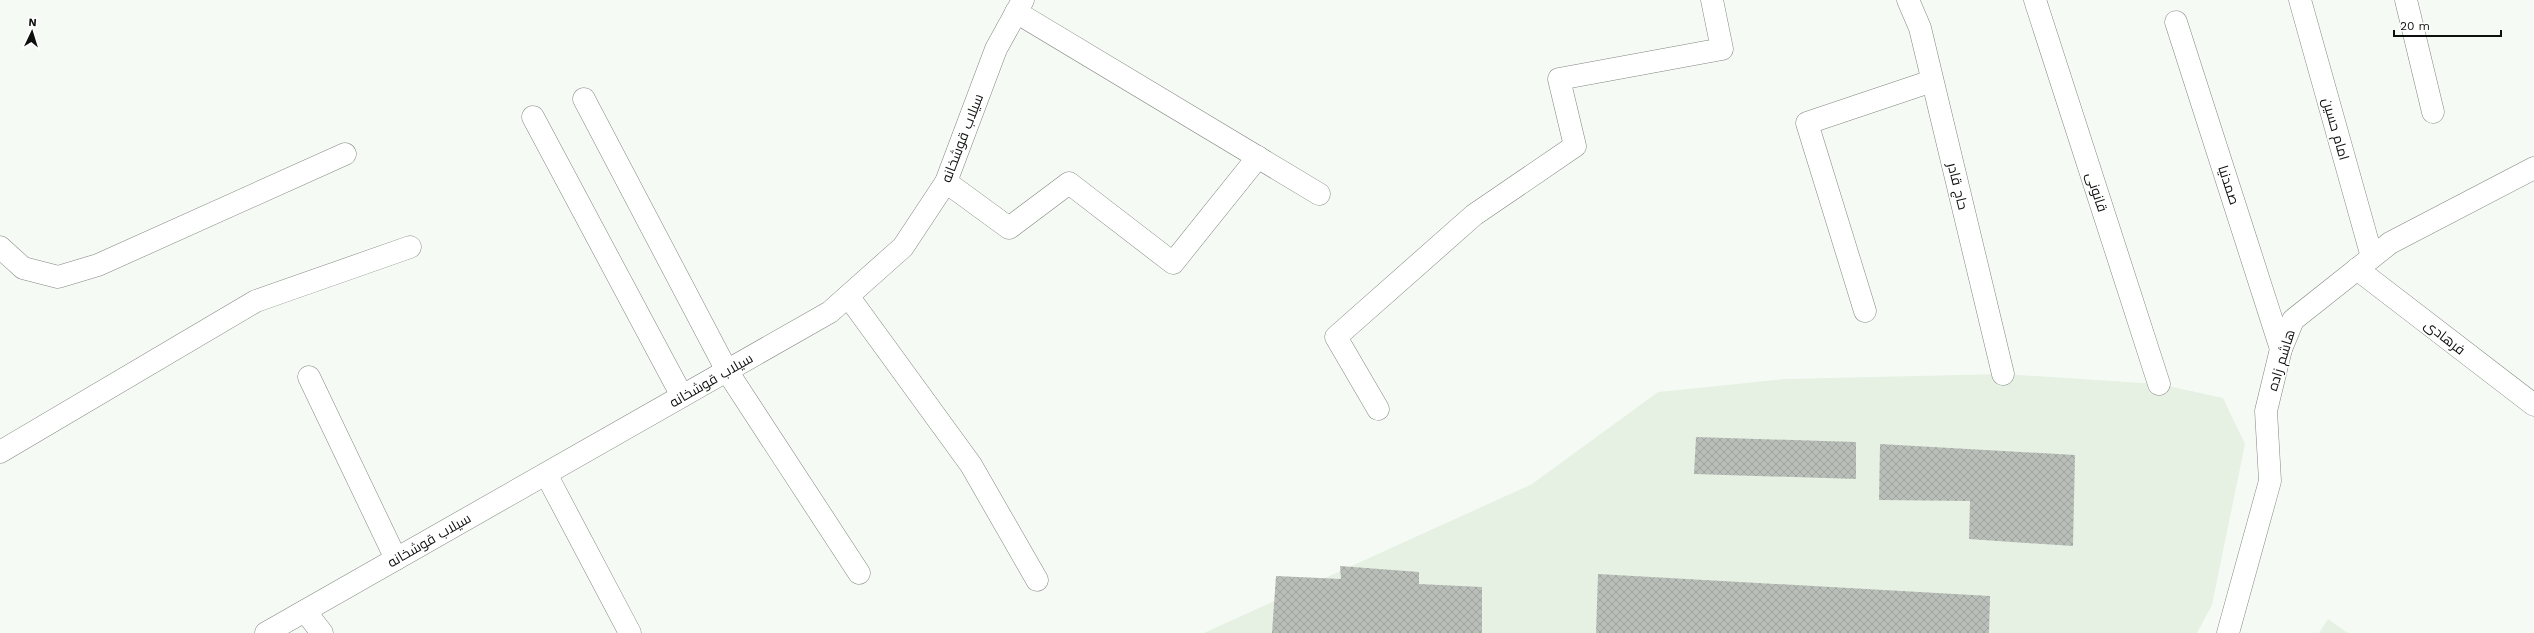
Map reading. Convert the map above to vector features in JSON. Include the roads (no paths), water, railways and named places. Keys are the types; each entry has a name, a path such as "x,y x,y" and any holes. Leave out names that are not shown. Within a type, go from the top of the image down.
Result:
{"street":[{"path":"1378,409 1336,337 1474,215 1575,146 1559,79 1722,48 1712,0"},
{"name":"حاج قادر","path":"1908,0 1920,28 2003,374"},
{"name":"قانونی","path":"2035,0 2159,384"},
{"name":"امام حسین","path":"2300,0 2364,263"},
{"path":"2406,0 2433,112"},
{"path":"1020,6 1319,194"},
{"name":"سیلاب قوشخانه","path":"266,633 830,312 903,247 946,182 996,49 1020,6"},
{"name":"صمدنیا","path":"2176,22 2281,349"},
{"path":"1865,311 1807,123 1932,81"},
{"path":"584,99 727,371 859,573"},
{"path":"533,117 682,396"},
{"path":"0,247 23,268 58,277 98,265 345,154"},
{"path":"946,182 1009,228 1069,183 1173,263 1258,157"},
{"name":"هاشم زاده","path":"2228,633 2270,481 2266,411 2281,349 2294,320 2390,243 2534,168"},
{"path":"0,452 256,301 410,247"},
{"name":"فرهادی","path":"2364,263 2534,405"},
{"path":"848,296 971,464 1037,580"},
{"path":"309,377 396,559"},
{"path":"546,474 630,633"},
{"path":"305,611 322,633"}]}
